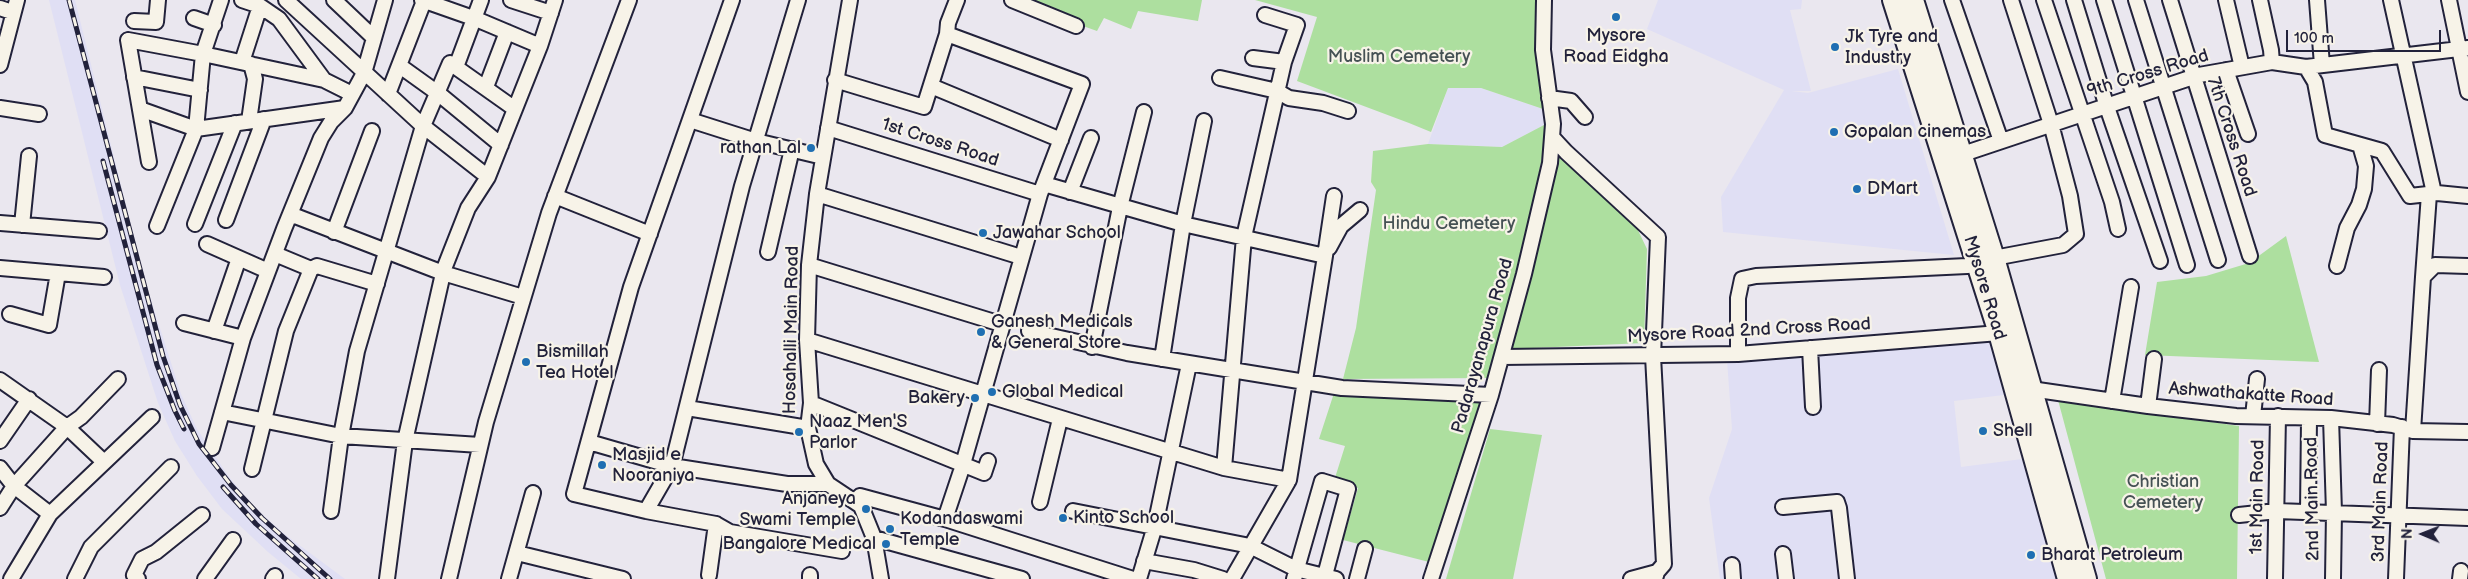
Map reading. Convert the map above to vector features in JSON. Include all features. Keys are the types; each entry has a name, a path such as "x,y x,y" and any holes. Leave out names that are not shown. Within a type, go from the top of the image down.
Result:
{"highway":[{"name":"Mysore Road","path":"1893,0 1985,260 2023,388 2086,579"},
{"name":"Mysore Road","path":"1913,0 1963,154 1999,333 2023,388 2068,579"}],"street":[{"path":"134,21 156,22 158,0"},
{"path":"157,226 196,129 203,54 222,0"},
{"path":"242,0 260,6 278,19 324,80"},
{"path":"286,0 423,126 488,177"},
{"path":"212,448 243,338 290,214 321,138 331,122 345,108 364,73 385,0"},
{"path":"388,94 423,0 476,19 540,46"},
{"path":"456,67 482,0"},
{"path":"387,579 405,440 443,273 468,208 488,177 540,46 553,7 511,0"},
{"path":"449,579 480,445 523,297 555,196 629,0"},
{"path":"732,0 631,287 574,494 646,511 716,524 730,532 842,551"},
{"path":"646,511 672,466 742,186 798,0"},
{"name":"Hosahalli Main Road","path":"850,0 828,128 809,265 807,340 811,403 808,428 816,464 828,484 861,506"},
{"path":"836,80 924,107 956,0"},
{"path":"1012,0 1076,26"},
{"name":"Padarayanapura Road","path":"1431,579 1502,357 1533,239 1550,163 1553,138 1543,50 1544,0"},
{"path":"1952,0 2001,141"},
{"path":"1738,354 1738,298 1742,279 1756,276 1967,266 1985,260 2063,245 2076,234 2070,196 2051,124 2011,0"},
{"path":"2044,0 2112,202 2118,229"},
{"path":"2074,0 2107,107 2160,261"},
{"path":"2104,0 2187,265"},
{"path":"2136,0 2218,260"},
{"name":"7th Cross Road","path":"2170,0 2192,77 2250,256"},
{"path":"2226,0 2242,67"},
{"path":"2260,0 2272,62"},
{"path":"2317,0 2322,65"},
{"name":"3rd Main Road","path":"2391,0 2431,194 2398,517 2396,579"},
{"path":"2449,0 2463,48 2468,92"},
{"path":"341,2 374,38"},
{"path":"195,224 242,122 255,79 246,63 260,6"},
{"path":"0,64 10,7"},
{"path":"1224,468 1234,370 1244,237 1284,62 1297,25 1265,15"},
{"path":"194,18 214,24"},
{"path":"486,87 507,32"},
{"path":"945,519 963,464 1042,189 1082,84 947,34"},
{"path":"149,162 128,40 324,80 352,94"},
{"name":"9th Cross Road","path":"1963,154 2192,77 2272,62 2306,67 2463,48"},
{"path":"1253,58 1284,62"},
{"path":"330,511 341,436 357,351 423,126 439,94 450,63 515,109"},
{"path":"400,66 439,94 501,145"},
{"path":"2306,67 2315,82 2325,135 2382,150 2410,196 2431,194 2468,196"},
{"path":"2226,70 2248,134"},
{"path":"134,77 200,90"},
{"path":"1220,78 1277,91 1289,98 1323,103 1348,111"},
{"path":"931,86 1061,140"},
{"path":"1549,98 1572,101 1586,116"},
{"path":"0,108 39,114"},
{"path":"140,108 196,129 345,108"},
{"path":"1092,346 1120,207 1144,112"},
{"path":"226,220 264,119"},
{"path":"690,120 756,141 824,157"},
{"path":"1162,359 1183,224 1204,121"},
{"name":"1st Cross Road","path":"828,128 1042,189 1070,192 1183,224 1325,256"},
{"path":"334,232 372,132"},
{"path":"1070,192 1091,138"},
{"path":"1553,138 1658,237 1653,356 1664,564 1656,576 1631,579"},
{"path":"2337,266 2346,228 2359,205 2364,188 2366,166 2360,145"},
{"path":"768,252 792,149"},
{"path":"22,225 30,156"},
{"path":"818,194 1021,258"},
{"path":"555,196 650,234"},
{"path":"1232,579 1289,480 1334,196"},
{"path":"1325,256 1341,226 1360,210"},
{"path":"290,214 443,273 523,297"},
{"path":"0,223 99,231"},
{"path":"207,244 268,271"},
{"path":"275,254 311,269"},
{"path":"214,331 239,258"},
{"path":"809,265 1002,324"},
{"path":"2423,276 2435,265 2468,266"},
{"path":"252,469 286,331 311,269 317,266 377,284"},
{"path":"0,268 104,277"},
{"path":"10,314 49,325 58,273"},
{"path":"2112,401 2131,287"},
{"path":"184,323 243,338"},
{"path":"1029,331 1092,346 1189,364 1342,388 1491,394"},
{"name":"Mysore Road 2nd Cross Road","path":"1502,357 1738,354 1999,333"},
{"path":"807,340 1224,468 1289,480"},
{"path":"1810,348 1813,407"},
{"path":"2148,406 2154,359"},
{"path":"1139,579 1155,526 1189,364"},
{"path":"2377,424 2379,370"},
{"path":"0,508 14,486 67,427 81,417 118,379"},
{"path":"2253,416 2257,379"},
{"path":"0,380 30,399 67,427 104,462"},
{"name":"Ashwathakatte Road","path":"2023,388 2148,406 2253,416 2309,419 2331,418 2408,429 2468,432"},
{"path":"0,441 30,399"},
{"path":"811,403 984,473 988,460"},
{"path":"687,408 808,428"},
{"path":"222,412 341,436 480,445"},
{"name":"1st Main Road","path":"2275,579 2278,416"},
{"path":"11,579 50,514 152,417"},
{"path":"1040,502 1060,418"},
{"name":"2nd Main Road","path":"2331,418 2334,512 2333,579"},
{"path":"2308,512 2309,419"},
{"path":"589,442 672,466 787,484 828,484"},
{"path":"75,579 91,547 171,466"},
{"path":"0,468 14,486 50,514"},
{"path":"1073,511 1250,546 1295,574 1328,578 1348,489 1322,481 1295,574"},
{"path":"509,579 533,493"},
{"path":"881,579 874,538 861,506 860,496 945,519 1133,579"},
{"path":"1783,507 1837,502 1840,508 1847,579"},
{"path":"2239,515 2277,511 2334,512 2398,517 2468,518"},
{"path":"138,579 134,575 142,559 156,552 202,515"},
{"path":"709,575 716,524"},
{"path":"874,538 1022,579"},
{"path":"205,579 233,540"},
{"path":"1357,579 1366,549"},
{"path":"517,554 623,579"},
{"path":"1783,554 1786,579"},
{"path":"1144,561 1194,570 1223,579"}],"shaded area":[{"path":"49,0 75,0 144,278 181,394 197,429 229,477 254,507 283,533 345,579 301,579 268,552 222,509 197,476 175,441 158,403 120,285"},
{"path":"1658,0 1802,0 1801,9 1790,10 1811,91 1792,91 1808,93 1898,69 1954,255 1723,232 1721,197 1784,90 1647,29"},
{"path":"1448,88 1481,88 1543,109 1544,125 1502,147 1428,144"},
{"path":"1990,342 2004,395 1954,401 1961,467 2022,459 2056,579 1720,579 1709,498 1732,429 1727,360"}],"green space":[{"path":"1010,0 1202,0 1198,21 1138,11 1131,29 1104,18 1097,31"},
{"name":"Muslim Cemetery","path":"1255,0 1540,0 1535,29 1543,109 1481,88 1448,88 1431,132 1297,81 1317,17"},
{"name":"Hindu Cemetery","path":"1544,125 1545,142 1528,228 1489,378 1343,379 1356,328 1376,190 1371,182 1373,151 1428,144 1502,147"},
{"name":"Hindu Cemetery","path":"1559,157 1634,222 1647,249 1644,343 1511,349"},
{"path":"2286,236 2319,362 2145,355 2157,282 2206,276 2249,263"},
{"path":"1335,390 1482,399 1433,563 1343,540 1358,488 1334,481 1345,446 1319,439"},
{"name":"Christian Cemetery","path":"2058,400 2239,426 2237,579 2106,579"},
{"path":"1490,429 1542,435 1513,579 1446,579"}],"railway":[{"path":"69,0 163,356 180,405 199,444 231,485 262,518 330,579"},
{"path":"103,161 157,365 184,429"},
{"path":"223,487 256,524 318,579"}],"place":[{"name":"Mysore Road Eidgha","path":"1616,17"},
{"name":"Jk Tyre and Industry","path":"1835,47"},
{"name":"Gopalan cinemas","path":"1834,132"},
{"name":"rathan Lal","path":"811,148"},
{"name":"DMart","path":"1857,189"},
{"name":"Jawahar School","path":"983,233"},
{"name":"Ganesh Medicals & General Store","path":"981,332"},
{"name":"Bismillah Tea Hotel","path":"526,362"},
{"name":"Global Medical","path":"992,392"},
{"name":"Bakery","path":"975,398"},
{"name":"Shell","path":"1983,431"},
{"name":"Naaz Men'S Parlor","path":"799,432"},
{"name":"Masjid e Nooraniya","path":"602,465"},
{"name":"Anjaneya Swami Temple","path":"866,509"},
{"name":"Kinto School","path":"1063,518"},
{"name":"Kodandaswami Temple","path":"890,529"},
{"name":"Bangalore Medical","path":"886,544"},
{"name":"Bharat Petroleum","path":"2031,555"}]}
